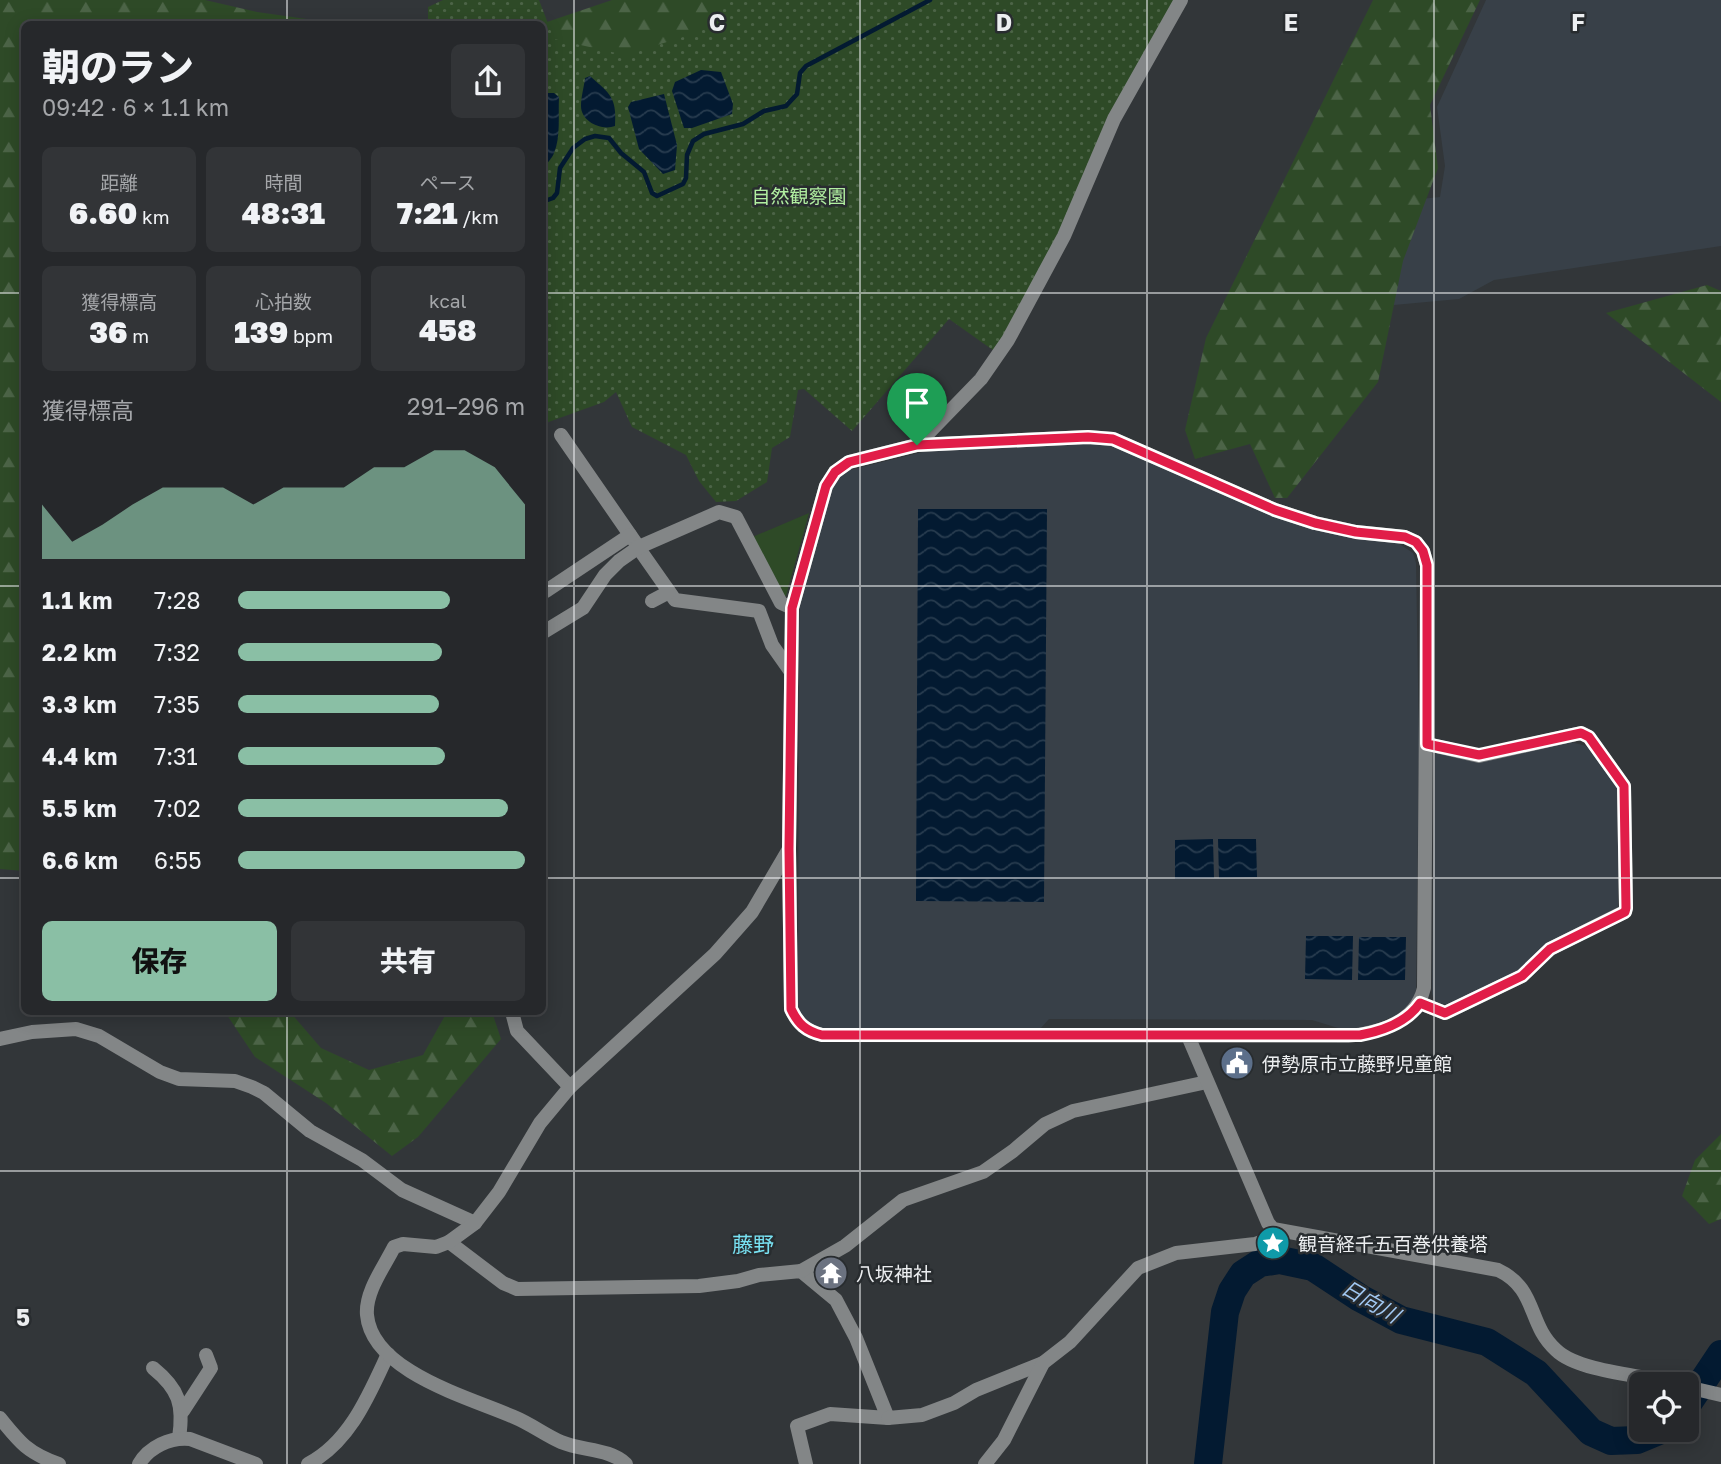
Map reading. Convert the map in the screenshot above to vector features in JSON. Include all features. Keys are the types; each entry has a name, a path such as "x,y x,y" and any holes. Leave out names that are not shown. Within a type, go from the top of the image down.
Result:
{"street":[{"path":"917,445 981,379 1008,340 1064,236 1114,119 1181,0"},
{"path":"561,435 675,600 759,611 772,645 791,672"},
{"path":"1088,437 1113,439 1275,510 1315,523 1356,532 1405,537 1416,542 1423,551 1427,565 1424,988 1420,1003 1405,1018 1360,1035 822,1035 808,1031 797,1021 791,1009 789,849 792,608 826,486 835,472 849,462 917,445 1088,437"},
{"path":"546,631 583,608 605,575 639,547 719,512 736,517 781,603 792,608"},
{"path":"546,591 636,543"},
{"path":"652,601 669,592"},
{"path":"1420,1003 1445,1013 1522,976 1550,949 1625,912 1626,908 1624,786 1589,737 1581,733 1479,755 1427,744"},
{"path":"626,1464 618,1456 563,1443 516,1418 450,1392 414,1374 388,1354 373,1334 367,1317 367,1300 394,1247 403,1244 436,1247 449,1242 475,1223 499,1192 540,1123 570,1087 715,954 752,912 789,849"},
{"path":"513,1015 517,1031 570,1087"},
{"path":"0,1039 32,1031 76,1029 99,1036 160,1072 180,1079 235,1081 252,1087 264,1093 310,1131 362,1160 402,1190 475,1223"},
{"path":"1188,1036 1268,1223 1273,1229 1497,1270 1517,1282 1524,1290 1542,1332 1557,1352 1579,1364 1629,1374"},
{"path":"449,1242 503,1283 517,1289 699,1286 738,1281 759,1275 802,1271 845,1246 903,1200 984,1172 1013,1152 1045,1124 1073,1111 1207,1082"},
{"path":"806,1464 797,1426 830,1414 888,1418 922,1415 954,1403 976,1390 1043,1363 1070,1342 1138,1268 1176,1253 1255,1244 1266,1240 1273,1229"},
{"path":"802,1271 836,1300 856,1338 888,1418"},
{"path":"309,1464 335,1445 363,1407 388,1354"},
{"path":"179,1438 183,1411 211,1368 206,1356"},
{"path":"990,1461 1004,1440 1043,1363"},
{"path":"153,1368 168,1380 183,1411"},
{"path":"1699,1390 1721,1395"},
{"path":"0,1418 24,1447 42,1458 60,1464"},
{"path":"139,1464 161,1444 179,1438 190,1439 256,1464"}],"shaded area":[{"path":"1486,0 1721,0 1721,246 1494,280 1459,299 1372,307 1401,201 1440,197 1445,166 1437,107"},
{"path":"1097,443 1112,445 1352,538 1398,543 1413,553 1416,563 1419,743 1416,995 1405,1012 1362,1029 1348,1031 1312,1020 1049,1019 1040,1029 821,1028 811,1024 802,1017 798,1007 799,630 800,606 832,485 850,470 931,450"},
{"path":"1571,742 1586,746 1593,752 1618,786 1618,907 1551,942 1523,967 1503,980 1448,1005 1434,1002 1435,754 1440,751 1467,760"}],"green space":[{"path":"0,0 205,0 257,12 321,21 21,21 21,871 0,869"},
{"name":"自然観察園","path":"443,0 539,0 554,39 625,55 696,33 730,0 1177,0 1057,244 997,353 949,319 852,431 804,389 798,390 790,437 772,448 767,482 736,501 716,502 699,481 686,455 632,427 616,392 604,402 546,423 546,21 428,21 428,7"},
{"path":"612,0 827,0 585,142 546,37 546,22"},
{"path":"1373,0 1480,0 1430,105 1438,168 1403,261 1378,382 1287,498 1275,498 1250,444 1195,459 1185,430 1206,338"},
{"path":"1707,285 1721,291 1721,402 1606,313"},
{"path":"809,513 786,596 781,596 750,538"},
{"path":"227,1015 293,1015 321,1048 369,1070 423,1055 445,1015 493,1015 501,1039 418,1137 392,1156 326,1103 255,1057"},
{"path":"1721,1134 1721,1219 1709,1224 1682,1196 1695,1160"}],"water":[{"path":"701,70 721,72 733,104 732,114 692,128 684,128 672,91 675,82"},
{"path":"590,76 611,97 615,108 615,126 599,126 584,117 581,103 585,78"},
{"path":"546,93 554,93 559,97 558,133 553,155 546,166"},
{"path":"664,94 677,145 675,170 663,174 639,149 628,107 631,102"},
{"path":"918,509 1047,509 1044,902 916,901"},
{"path":"1213,839 1214,878 1175,879 1175,840"},
{"path":"1218,839 1256,839 1257,877 1219,878"},
{"path":"1306,936 1353,936 1352,980 1305,979"},
{"path":"1359,937 1406,937 1405,980 1358,980"}],"waterway":[{"path":"546,201 557,193 560,168 573,148 585,139 595,136 609,138 621,153 644,172 652,193 657,196 683,184 686,178 687,155 693,141 704,134 743,124 764,111 786,106 797,94 800,73 806,66 930,0"},
{"name":"日向川","path":"1208,1464 1225,1312 1232,1291 1243,1274 1260,1263 1280,1260 1313,1267 1360,1298 1401,1320 1487,1342 1536,1373 1591,1432 1611,1441 1629,1440"},
{"name":"日向川","path":"1699,1387 1721,1354"}],"place":[{"name":"伊勢原市立藤野児童館","path":"1237,1063"},
{"name":"観音経千五百巻供養塔","path":"1273,1243"},
{"name":"八坂神社","path":"831,1273"}],"district":[{"name":"藤野","path":"753,1244"}],"route":[{"path":"1088,437 1113,439 1275,510 1315,523 1356,532 1405,537 1416,542 1423,551 1427,565 1427,744 1479,755 1581,733 1589,737 1624,786 1625,912 1550,949 1522,976 1445,1013 1420,1003 1405,1018 1360,1035 822,1035 808,1031 797,1021 791,1009 789,849 792,608 826,486 835,472 849,462 917,445 1088,437"}]}
